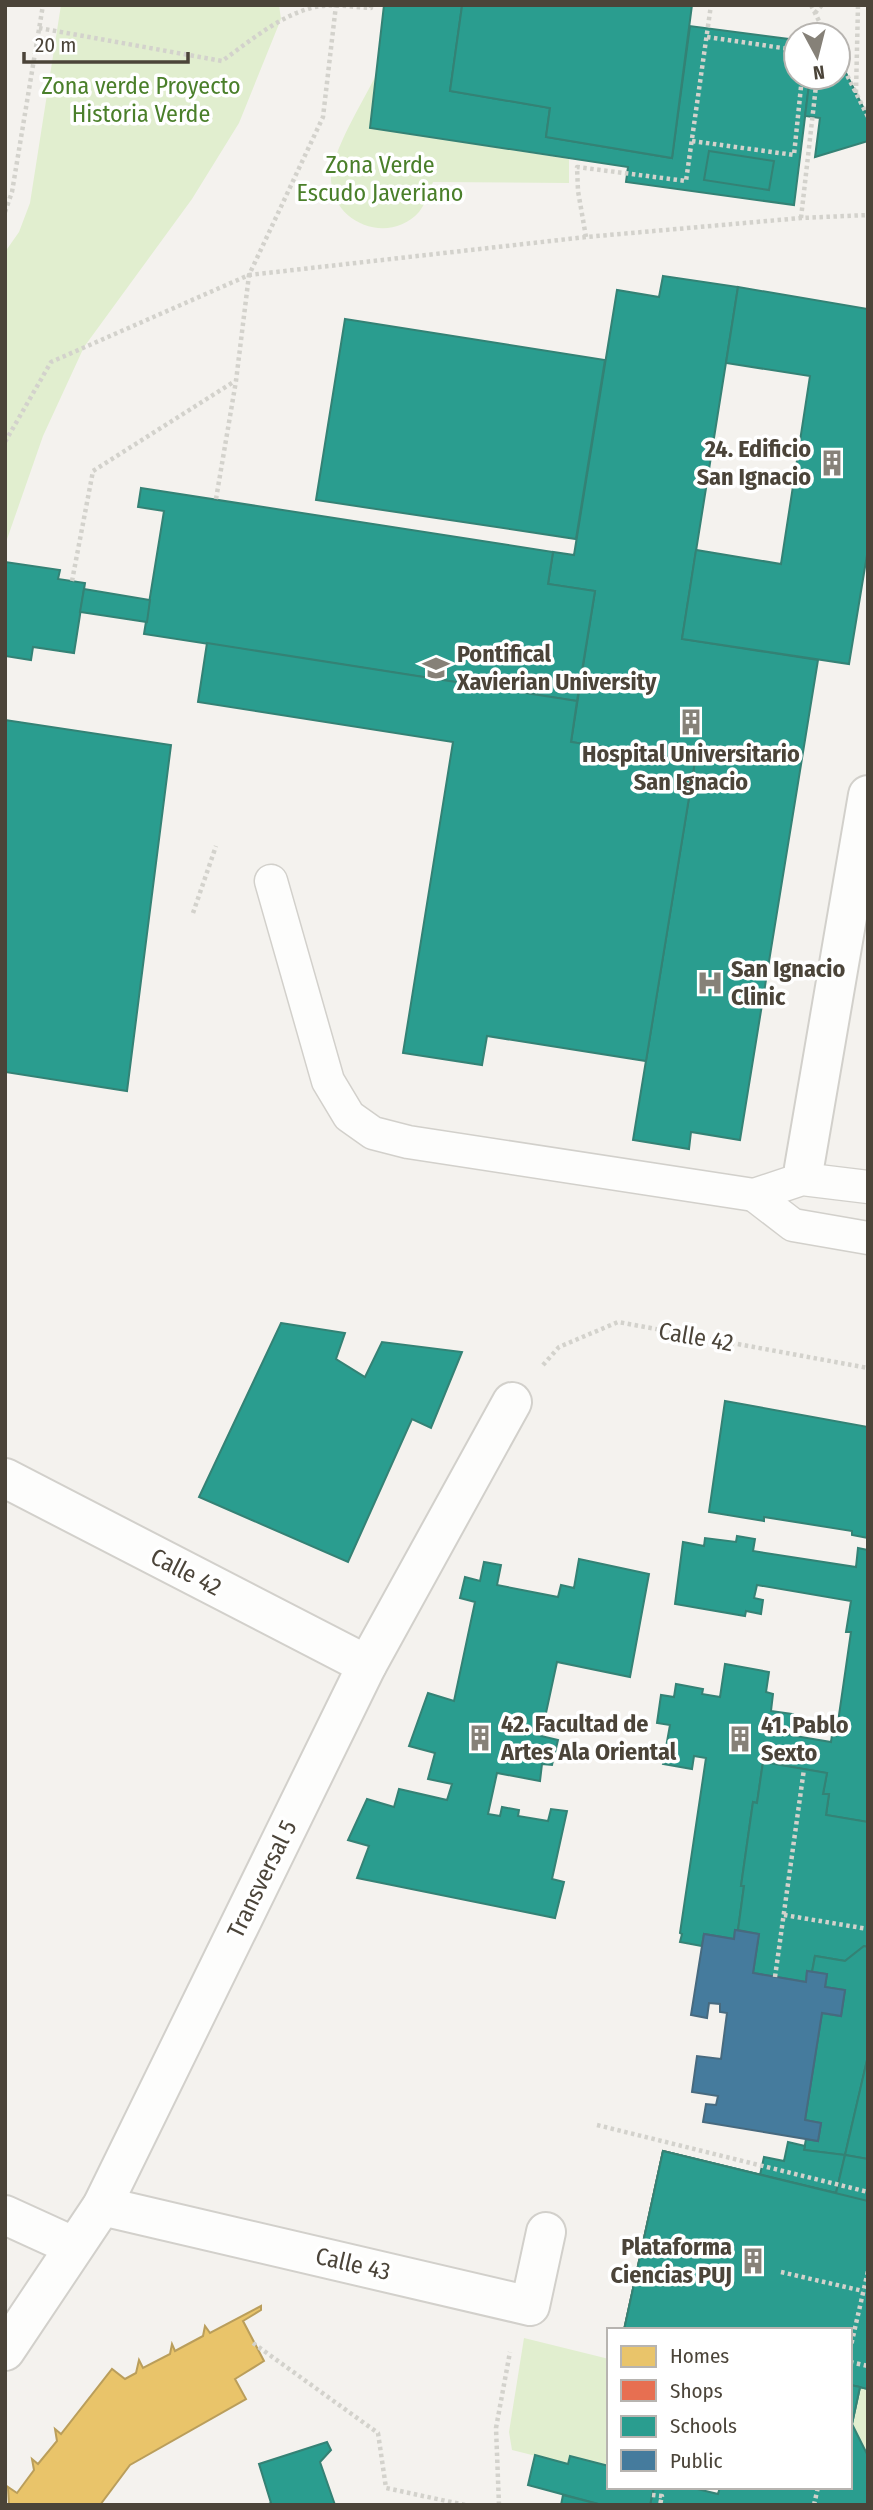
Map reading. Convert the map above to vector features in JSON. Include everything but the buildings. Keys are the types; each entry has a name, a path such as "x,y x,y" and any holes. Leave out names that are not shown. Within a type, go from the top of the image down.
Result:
{"street":[{"path":"804,1168 868,795"},
{"name":"Transversal 5","path":"5,2351 102,2206 367,1665 512,1402"},
{"name":"Calle 42","path":"5,1478 367,1665"},
{"name":"Calle 43","path":"102,2206 519,2303"},
{"path":"5,2215 73,2246"},
{"path":"519,2303 530,2306 546,2232"}],"lane":[{"path":"271,881 328,1081 349,1116 373,1133 408,1142 754,1195 802,1179 868,1187"},
{"path":"754,1195 793,1225 868,1238"}],"path":[{"path":"5,212 12,192 43,5"},
{"path":"216,499 236,381 249,275 323,117 336,5"},
{"path":"39,28 222,61 281,19 312,6 371,8 371,5"},
{"path":"586,237 578,191 578,167 686,181 711,5"},
{"path":"811,5 819,21"},
{"path":"815,13 822,5"},
{"path":"856,93 858,5"},
{"path":"707,37 782,48"},
{"path":"852,85 868,117"},
{"path":"692,141 794,155 801,91"},
{"path":"801,218 815,91"},
{"path":"5,442 51,362 249,275 586,237 801,218 868,215"},
{"path":"72,581 93,471 236,381"},
{"path":"194,913 216,846"},
{"name":"Calle 42","path":"512,1402 559,1347 618,1322 868,1368"},
{"path":"775,1977 804,1769"},
{"path":"784,1915 868,1929"},
{"path":"597,2125 868,2192"},
{"path":"852,2341 868,2271"},
{"path":"781,2272 863,2291"},
{"path":"499,2505 496,2428 519,2303"},
{"path":"859,2311 868,2313"},
{"path":"253,2343 378,2433 386,2488 465,2505"},
{"path":"652,2495 662,2496 660,2505"}],"green space":[{"name":"Zona verde Proyecto Historia Verde","path":"61,5 279,5 281,19 239,123 192,199 84,347 43,436 5,545 5,252 19,232 30,203"},
{"name":"Zona Verde Escudo Javeriano","path":"376,75 370,128 569,159 569,183 433,182 421,209 407,222 378,228 352,218 341,208 334,195 332,169 349,127"},
{"path":"524,2338 607,2359 607,2465 571,2456 568,2464 512,2450 509,2432"},
{"path":"860,2387 868,2389 868,2456 852,2424"}],"place":[{"name":"24. Edificio San Ignacio","path":"832,463"},
{"name":"Pontifical Xavierian University","path":"436,668"},
{"name":"Hospital Universitario San Ignacio","path":"691,722"},
{"name":"San Ignacio Clinic","path":"710,983"},
{"name":"42. Facultad de Artes Ala Oriental","path":"480,1738"},
{"name":"41. Pablo Sexto","path":"740,1739"},
{"name":"Plataforma Ciencias PUJ","path":"753,2261"}]}
